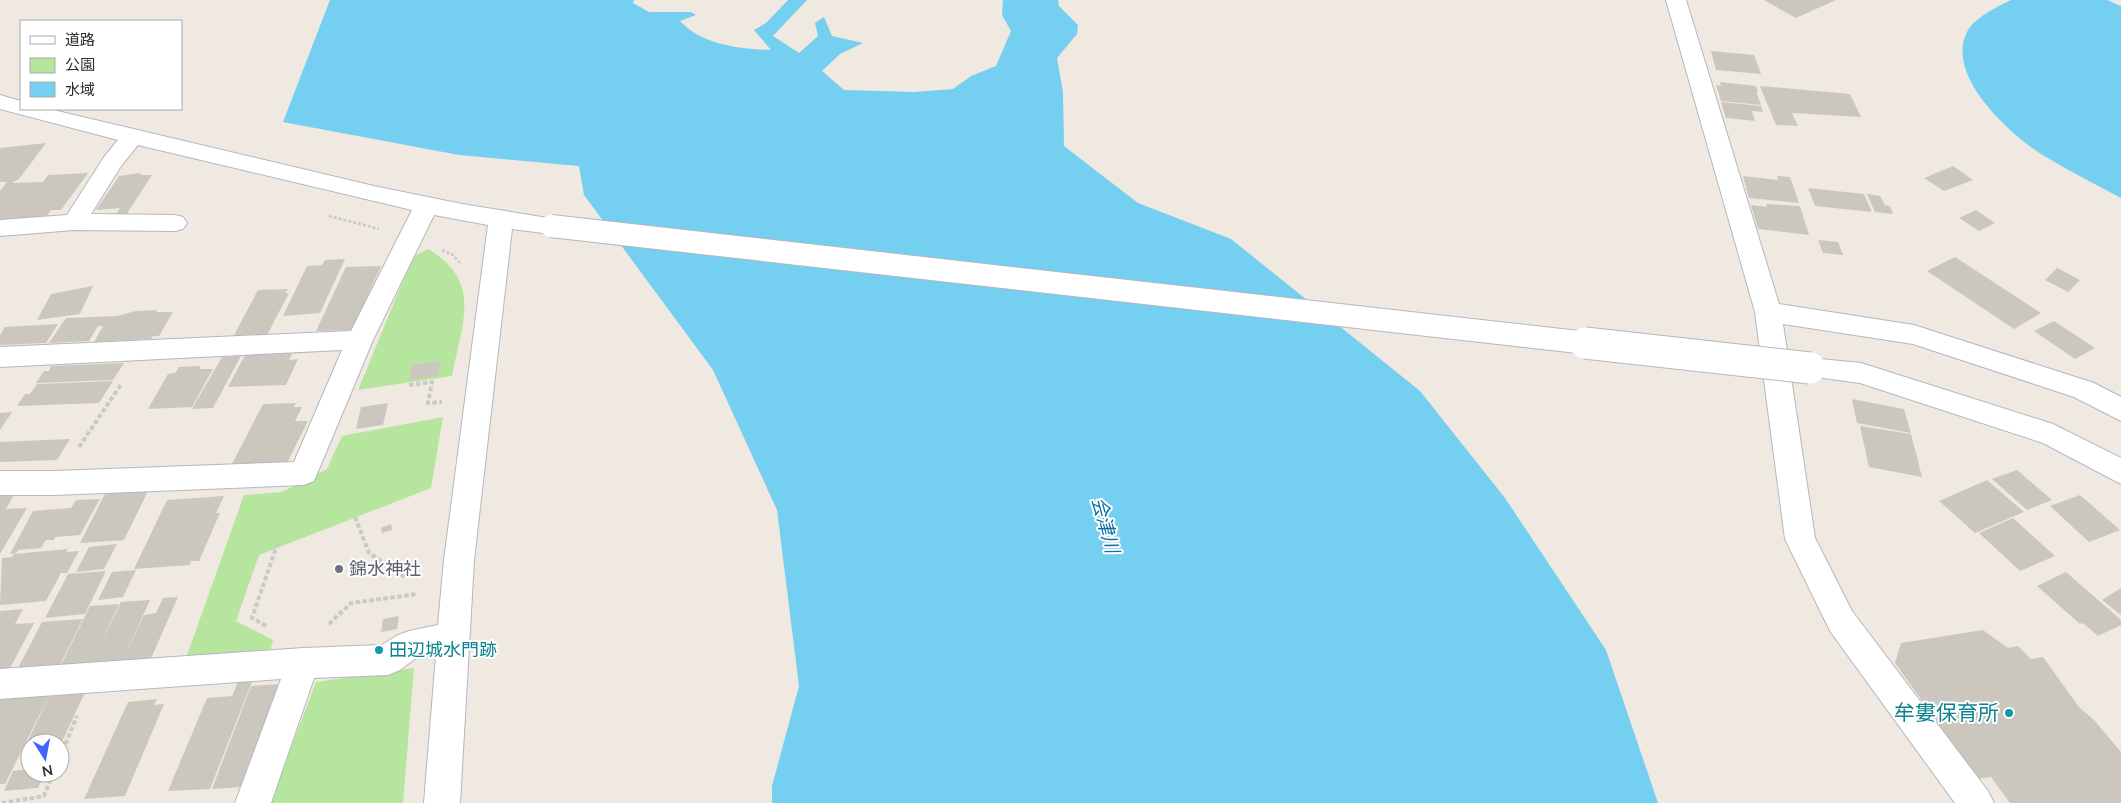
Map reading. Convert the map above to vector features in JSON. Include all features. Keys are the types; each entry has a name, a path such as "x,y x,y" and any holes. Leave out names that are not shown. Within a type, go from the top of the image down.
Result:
{"street":[{"path":"1676,0 1768,312 1800,539 1841,621 1976,803"},
{"path":"0,102 20,107"},
{"path":"30,110 132,138 426,206 501,221 1861,373 2053,435 2121,472"},
{"path":"74,222 112,162 132,138"},
{"path":"0,483 56,483 304,472 360,340 426,206"},
{"path":"442,803 459,560 501,221"},
{"path":"0,228 74,222 175,222"},
{"path":"1768,312 1914,335 2084,390 2121,410"},
{"path":"0,356 145,348 360,340"},
{"path":"0,684 291,664 388,660 409,645 455,637"},
{"path":"253,803 291,664"}],"path":[{"path":"56,483 145,348"},
{"path":"409,385 432,382 428,403 448,401"},
{"path":"355,517 369,553 405,576"},
{"path":"278,542 252,618 287,639 291,664"},
{"path":"351,603 424,593"},
{"path":"2,803 44,796 49,783"}],"green space":[{"path":"428,249 445,262 457,276 463,290 463,322 452,376 358,390 413,257"},
{"path":"443,417 431,488 259,555 236,621 273,640 270,652 186,658 244,495 282,492 327,469 342,436"},
{"path":"414,668 403,803 270,803 316,682"}],"water":[{"name":"会津川","path":"330,0 634,0 633,3 649,12 691,12 696,15 680,21 699,36 734,47 771,50 754,30 766,23 788,0 807,0 773,36 799,53 818,36 815,23 824,17 832,36 863,43 840,54 822,71 844,90 914,92 953,89 971,76 996,66 1011,31 1002,15 1003,0 1058,0 1059,6 1078,25 1077,34 1057,58 1063,92 1064,146 1138,203 1231,239 1420,391 1505,498 1606,650 1658,803 772,803 772,786 799,686 777,510 713,370 584,195 579,166 459,155 283,122"},
{"path":"2011,0 2107,0 2121,6 2121,198 2061,166 2028,144 1997,117 1983,101 1972,83 1964,65 1963,47 1968,30 1981,17"}],"building":[{"path":"1764,0 1836,0 1796,18"},
{"path":"1711,51 1754,55 1761,74 1716,70"},
{"path":"1720,82 1756,86 1761,105 1721,101 1716,85 1721,86"},
{"path":"1760,86 1850,94 1861,117 1792,113 1798,126 1776,125"},
{"path":"1721,102 1761,106 1763,112 1752,111 1755,121 1726,118"},
{"path":"46,143 19,179 12,183 43,182 48,175 88,173 61,210 51,210 41,224 0,225 0,191 7,182 0,182 0,148"},
{"path":"1953,166 1973,180 1944,191 1924,178"},
{"path":"141,173 140,175 152,175 126,215 115,216 120,208 96,210 119,176"},
{"path":"1743,176 1778,180 1777,176 1790,177 1799,203 1749,198"},
{"path":"1808,188 1864,194 1872,212 1815,206"},
{"path":"1867,194 1880,196 1885,205 1890,206 1893,214 1875,212"},
{"path":"1766,204 1800,206 1809,235 1758,229 1751,205 1767,207"},
{"path":"1976,210 1995,223 1979,231 1959,218"},
{"path":"1818,240 1838,242 1843,255 1823,253"},
{"path":"1955,257 2041,313 2014,329 1927,271"},
{"path":"345,259 320,313 283,316 307,266 322,265 325,260"},
{"path":"381,266 352,330 316,331 346,267"},
{"path":"2057,268 2080,280 2068,292 2045,280"},
{"path":"93,286 80,314 37,320 51,294"},
{"path":"288,289 285,293 289,293 267,335 233,337 258,290"},
{"path":"157,310 156,312 173,312 159,336 153,336 151,339 94,342 103,326 98,326 89,341 49,343 66,318 117,316 136,311"},
{"path":"2054,321 2095,348 2075,359 2034,331"},
{"path":"58,324 46,343 0,345 0,335 5,327"},
{"path":"292,354 289,360 298,359 286,385 228,387 245,355"},
{"path":"241,356 213,408 192,409 222,357"},
{"path":"440,361 438,376 409,380 412,365"},
{"path":"124,363 113,380 36,383 44,371 49,371 51,366"},
{"path":"201,366 199,369 213,369 192,407 148,409 168,374 175,373 179,367"},
{"path":"113,381 99,403 17,406 25,394 30,394 37,384"},
{"path":"1852,399 1904,409 1911,433 1857,423"},
{"path":"296,403 294,407 302,407 295,421 308,421 287,463 232,464 263,404"},
{"path":"388,403 383,425 356,429 361,407"},
{"path":"12,412 0,430 0,413"},
{"path":"1860,426 1911,434 1922,477 1869,467"},
{"path":"70,439 57,460 0,462 0,442"},
{"path":"2017,470 2052,500 2027,510 1992,479"},
{"path":"1987,480 2024,512 1975,533 1939,501"},
{"path":"149,489 124,540 80,543 106,492"},
{"path":"14,495 6,509 27,508 0,554 0,496"},
{"path":"2080,495 2120,530 2089,542 2050,506"},
{"path":"224,496 216,513 220,513 199,561 191,561 190,565 134,569 167,500"},
{"path":"100,499 80,535 55,537 54,540 46,540 41,548 18,550 16,553 10,554 33,511 71,508 76,500"},
{"path":"2013,518 2055,556 2020,571 1979,533"},
{"path":"391,524 392,530 382,533 381,528"},
{"path":"117,544 104,569 76,572 89,547"},
{"path":"68,549 66,552 79,551 67,573 61,573 46,601 0,605 2,558 12,557 14,554"},
{"name":"錦水神社","path":"343,564 345,571 336,575 334,567"},
{"path":"136,570 123,597 98,600 112,572"},
{"path":"106,571 85,614 45,618 68,574"},
{"path":"2066,572 2121,620 2121,625 2098,636 2083,623 2080,624 2037,586"},
{"path":"2121,588 2121,615 2102,600"},
{"path":"178,597 149,663 59,669 90,606 119,604 98,650 121,602 150,600 122,662 144,615 156,613 163,598"},
{"path":"23,609 15,624 34,623 8,672 0,673 0,611"},
{"path":"399,616 397,629 381,632 383,619"},
{"path":"83,619 58,669 16,672 42,622"},
{"name":"牟婁保育所","path":"1983,630 2008,648 2018,646 2031,659 2043,657 2079,707 2094,720 2121,752 2121,803 2010,803 1991,777 1978,779 1895,663 1901,643"},
{"path":"253,679 210,789 168,791 207,698 232,696 239,680"},
{"path":"280,684 242,787 212,789 251,686"},
{"path":"86,690 66,733 32,733 50,694"},
{"path":"50,694 30,733 20,733 20,754 5,784 0,784 0,699"},
{"path":"157,699 154,705 164,704 125,796 84,799 128,702"},
{"path":"20,770 20,783 40,783 38,788 4,791 13,771"}],"place":[{"name":"錦水神社","path":"339,569"},
{"name":"田辺城水門跡","path":"379,650"},
{"name":"牟婁保育所","path":"2009,713"}]}
